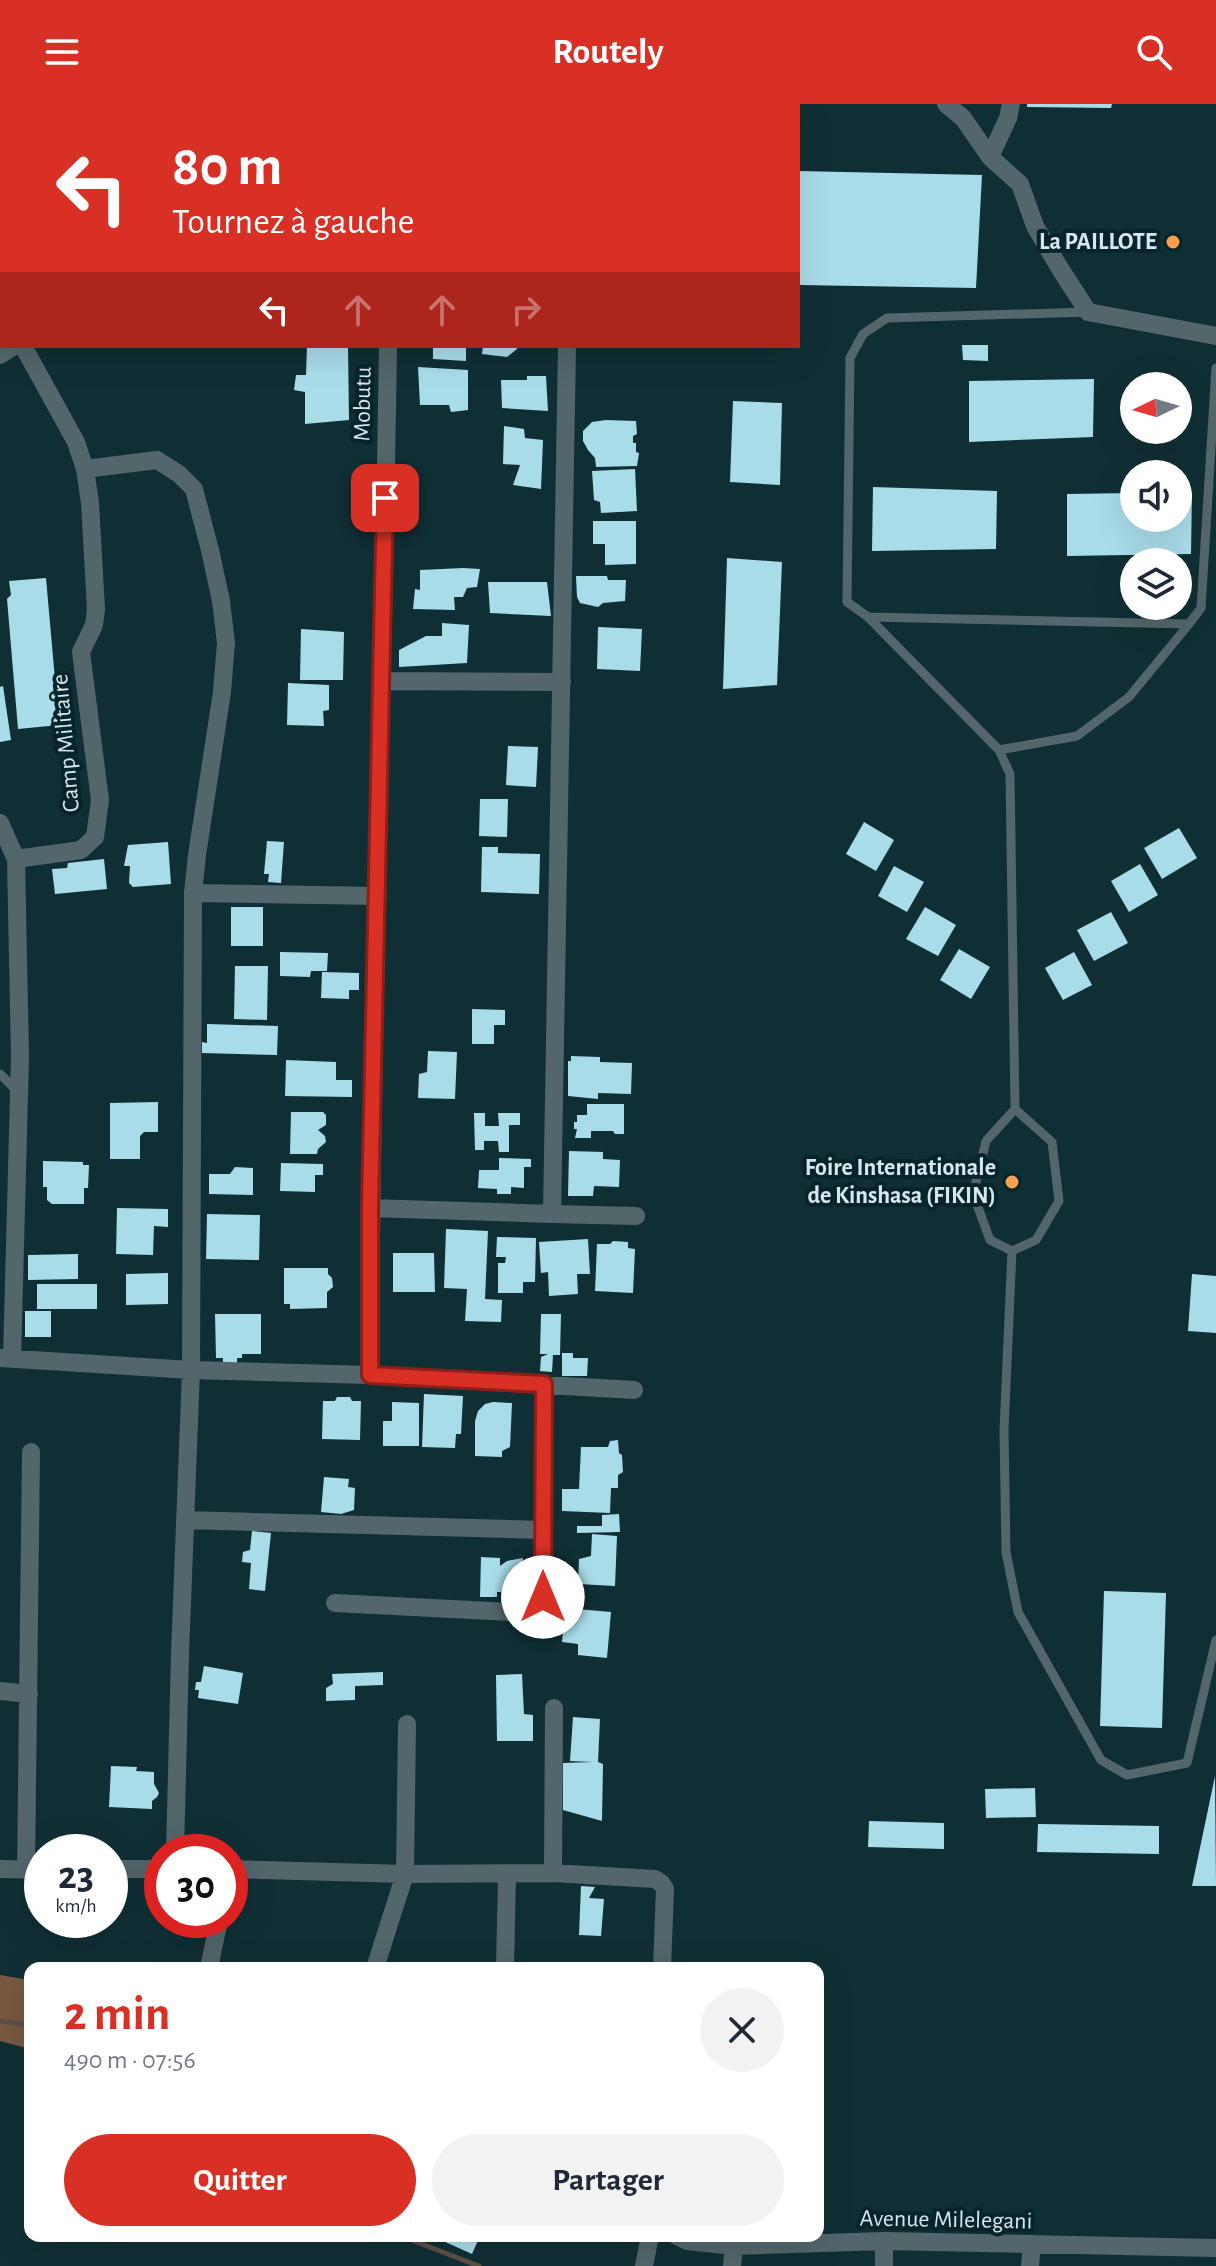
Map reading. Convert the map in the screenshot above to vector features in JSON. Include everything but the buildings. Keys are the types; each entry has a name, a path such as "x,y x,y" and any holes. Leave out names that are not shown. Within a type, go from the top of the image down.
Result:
{"street":[{"path":"946,104 963,118 990,157 1020,184 1035,226 1088,312 1216,336"},
{"path":"990,157 1011,104"},
{"name":"Camp Militaire","path":"16,859 81,850 95,837 100,800 81,652 94,625 96,609 85,469 76,442 24,348"},
{"name":"Mobutu","path":"370,1375 370,1208 388,348"},
{"path":"552,1214 567,348"},
{"path":"85,469 157,460 179,474 194,489 221,601 226,643 222,692 193,893 191,1370 176,1834"},
{"path":"383,681 562,682"},
{"path":"0,823 16,859 20,1057 6,1359 634,1390"},
{"path":"193,893 378,896"},
{"path":"370,1208 636,1216"},
{"path":"335,1603 511,1612 530,1611 538,1605 543,1597 544,1384"},
{"path":"31,1452 29,1694 33,1834"},
{"path":"185,1520 542,1530"},
{"path":"0,1691 29,1694"},
{"path":"553,1873 554,1708"},
{"path":"377,1962 405,1874 407,1724"},
{"path":"0,1869 24,1870"},
{"path":"248,1870 405,1874 553,1873 655,1879 665,1889 662,1962"},
{"path":"505,1962 507,1875"},
{"path":"210,1962 215,1938"},
{"path":"884,2241 884,2266"},
{"name":"Avenue Milelegani","path":"696,2242 734,2246 884,2241 1032,2245 1178,2257 1216,2248"},
{"path":"644,2266 653,2242"},
{"path":"1030,2266 1032,2245"},
{"path":"732,2266 734,2246"}],"lane":[{"path":"1012,1251 990,1240 973,1194 986,1141 1015,1109 1010,774 999,750 868,617 847,602 850,358 863,334 887,318 1088,312"},
{"path":"999,750 1077,736 1129,697 1201,608 1216,368"},
{"path":"868,617 1189,624"},
{"path":"0,1074 17,1091"},
{"path":"1012,1251 1036,1240 1059,1201 1052,1142 1015,1109"},
{"path":"1012,1251 1004,1430 1006,1552 1018,1612 1101,1760 1127,1775 1187,1763 1216,1640"}],"shaded area":[{"path":"0,1975 24,1979 24,2047 0,2041"}],"waterway":[{"path":"0,2021 24,2024"},
{"path":"417,2242 479,2266"}],"place":[{"name":"La PAILLOTE","path":"1173,242"},
{"name":"Foire Internationale de Kinshasa (FIKIN)","path":"1012,1182"}],"route":[{"path":"385,498 370,1208 370,1375 544,1384 543,1597"}]}
